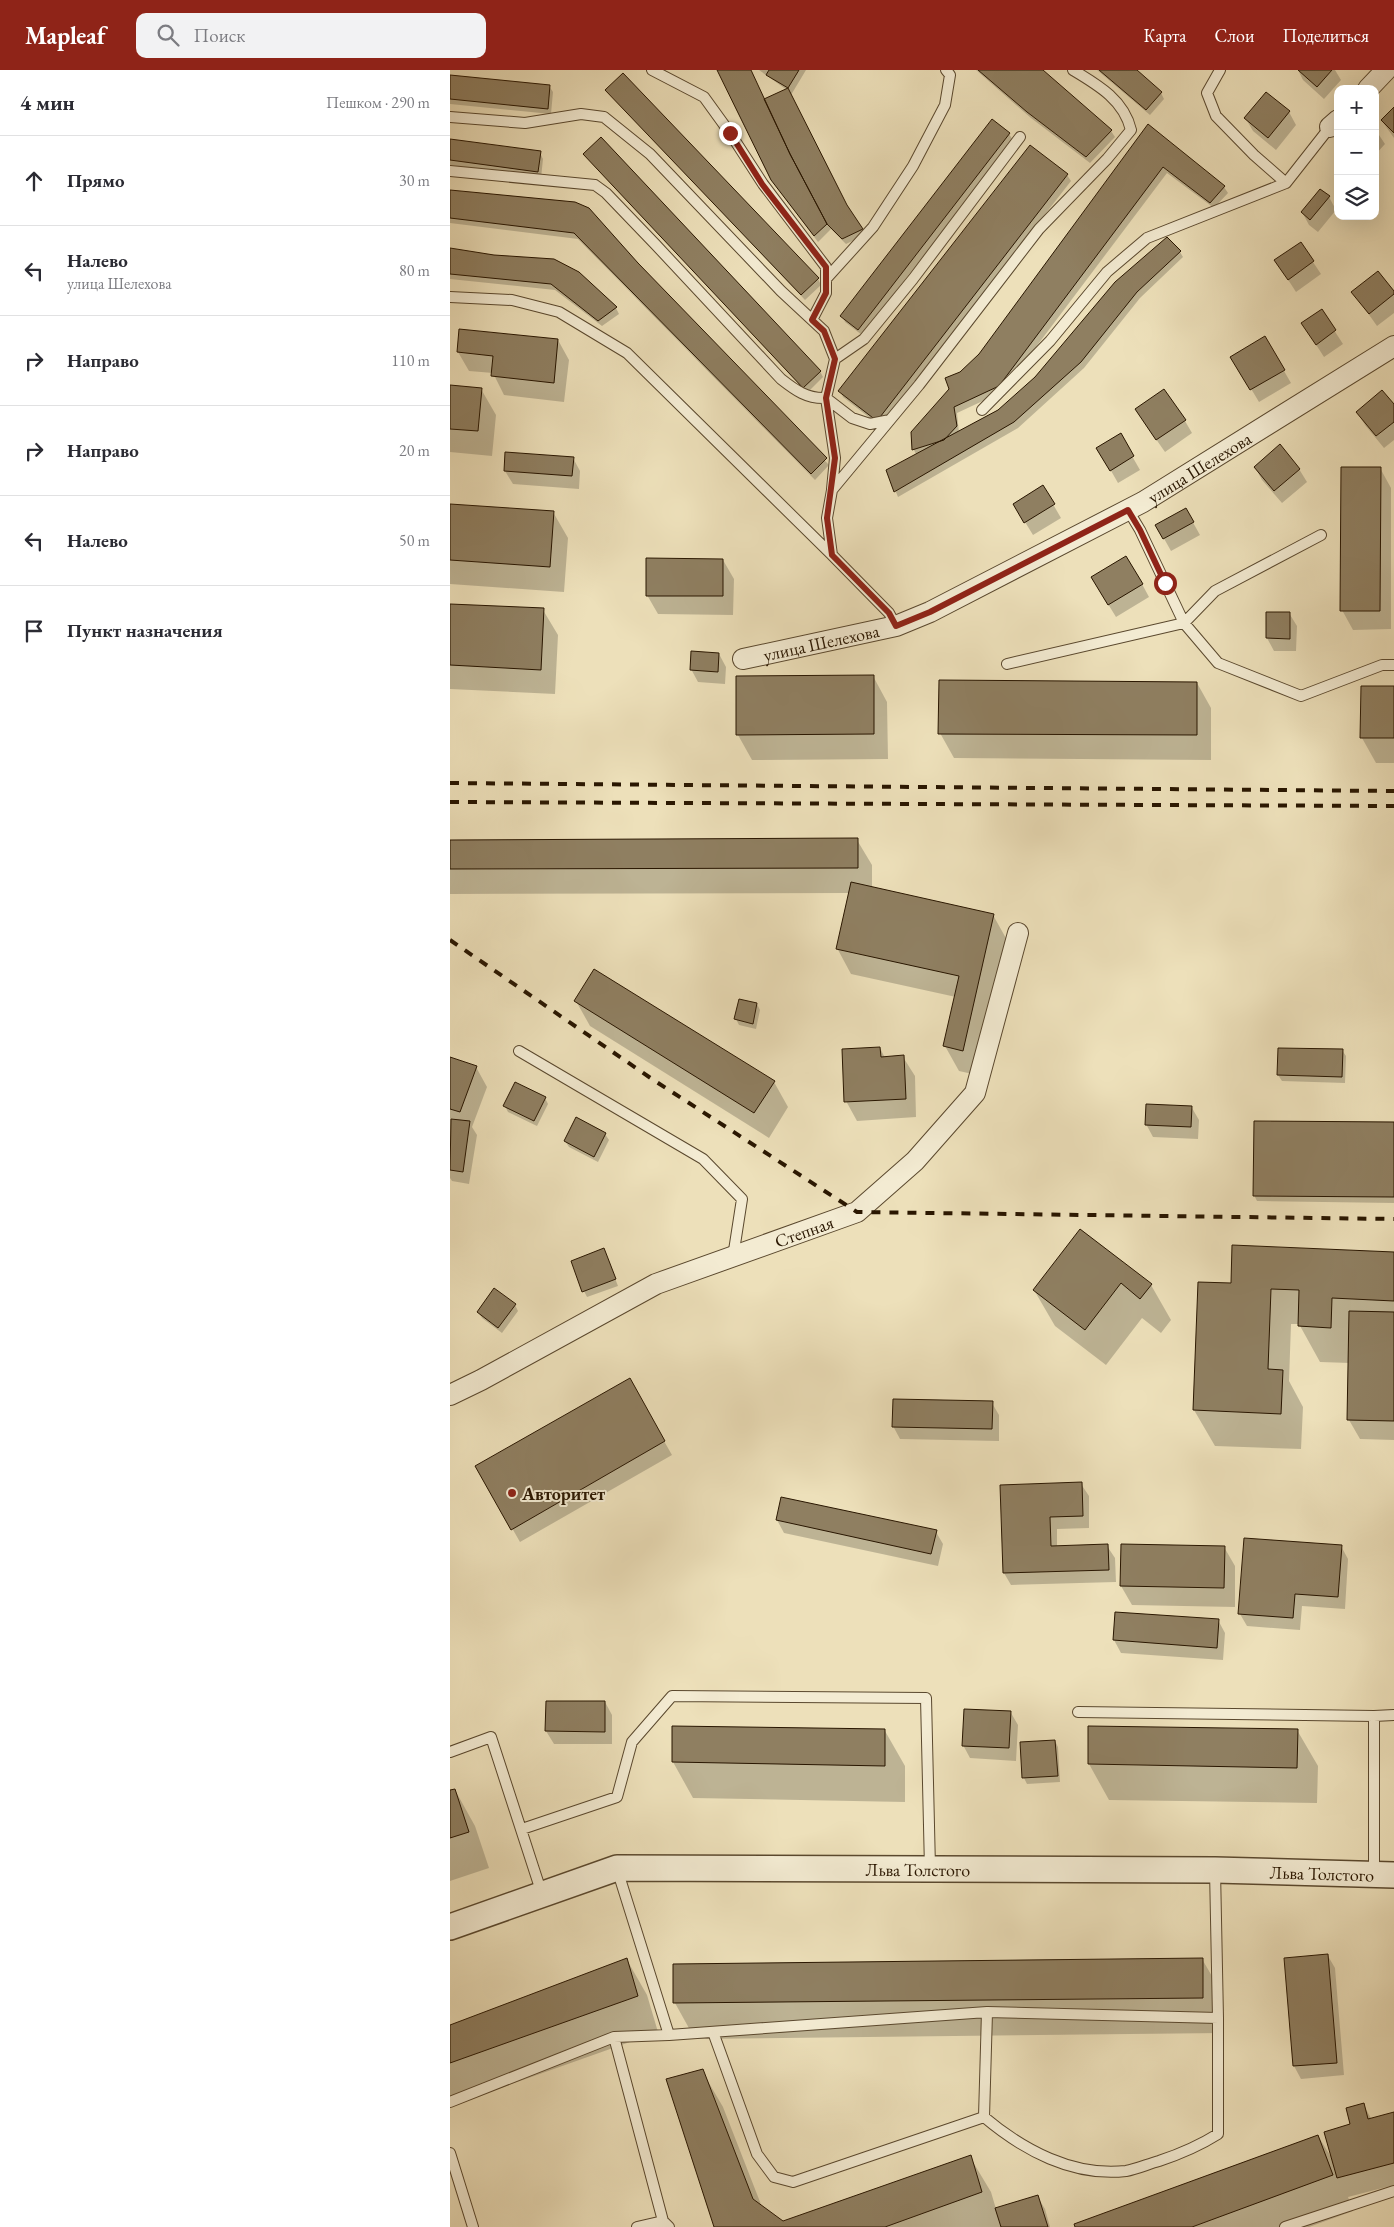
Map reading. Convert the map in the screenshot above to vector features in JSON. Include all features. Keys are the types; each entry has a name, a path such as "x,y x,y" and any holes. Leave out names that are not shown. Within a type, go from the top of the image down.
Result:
{"street":[{"path":"1372,85 1386,70"},
{"name":"улица Шелехова","path":"743,659 896,626 930,612 1128,510 1394,346"},
{"name":"Степная","path":"450,1395 656,1284 856,1212 921,1154 975,1093 1018,933"},
{"name":"Льва Толстого","path":"450,1927 617,1868 1215,1870 1384,1874"}],"lane":[{"path":"652,70 704,98 730,133 762,184 826,267 826,293 812,320"},
{"path":"826,279 873,228 913,166 945,105 950,75 946,70"},
{"path":"832,490 890,420 1039,229 1107,159 1131,130 1129,120 1118,102 1098,85 1073,70"},
{"path":"1220,70 1207,93 1216,116 1254,155 1286,183"},
{"path":"450,116 525,123 581,114 604,117 650,154 781,291 824,331 835,359 826,398 835,458 827,518 832,555"},
{"path":"982,410 1050,340 1106,272 1147,238 1286,183 1334,124"},
{"path":"835,359 864,339 913,279 1020,137"},
{"path":"450,171 595,185 618,206 781,378 798,392 814,399 826,398 852,418 870,424 890,420"},
{"path":"450,297 512,300 559,312 627,352 889,613 896,626"},
{"path":"1128,510 1140,530 1184,623 1218,663 1301,696 1382,665 1394,665"},
{"path":"1007,664 1184,623 1215,591 1321,535"},
{"path":"519,1051 703,1159 742,1199 733,1257"},
{"path":"522,1829 617,1797 632,1742 672,1696 926,1698 930,1869"},
{"path":"1078,1712 1394,1715"},
{"path":"1374,1716 1384,1874"},
{"path":"450,1752 491,1737 542,1895"},
{"path":"617,1868 669,2036"},
{"path":"984,2117 1007,2136 1033,2152 1097,2172 1128,2170 1201,2145 1218,2134 1215,1870"},
{"path":"450,2102 614,2037 669,2036 986,2012 1218,2018"},
{"path":"984,2117 986,2012"},
{"path":"713,2032 757,2154 774,2177 793,2182 984,2117"},
{"path":"614,2037 666,2224 637,2227"},
{"path":"450,2153 473,2227"},
{"path":"1285,2227 1394,2191"}],"building":[{"path":"717,70 751,70 790,154 827,224 814,236 771,180"},
{"path":"769,70 799,70 788,88 766,75"},
{"path":"978,70 1043,70 1112,130 1086,157 1027,112"},
{"path":"1099,70 1137,70 1162,92 1146,110"},
{"path":"1298,70 1332,70 1317,87"},
{"path":"623,73 819,278 801,295 605,90"},
{"path":"450,75 550,85 548,109 450,99"},
{"path":"788,88 847,205 863,229 842,239 827,224 790,154 764,99"},
{"path":"1266,92 1290,111 1268,138 1244,118"},
{"path":"1394,107 1394,133 1381,120"},
{"path":"992,119 1010,133 858,330 840,316"},
{"path":"1148,124 1225,186 1210,203 1163,167 999,386 954,407 957,426 944,440 912,450 911,432 949,389 945,378 960,372 979,354"},
{"path":"601,137 821,371 803,388 583,154"},
{"path":"450,139 541,151 538,172 450,160"},
{"path":"1030,145 1068,174 877,421 838,391"},
{"path":"1320,189 1330,196 1310,220 1301,212"},
{"path":"450,190 575,202 589,208 638,263 827,458 811,474 574,233 450,218"},
{"path":"1167,237 1181,251 1137,292 1081,362 1014,422 894,492 886,470 998,410 1035,377 1115,282"},
{"path":"1301,242 1314,261 1288,280 1274,260"},
{"path":"450,248 494,255 554,259 579,272 617,307 598,321 551,284 450,274"},
{"path":"1378,271 1394,291 1394,294 1369,314 1351,292"},
{"path":"1322,309 1336,330 1316,345 1301,323"},
{"path":"459,329 558,339 554,383 491,376 493,356 457,352"},
{"path":"1265,336 1285,370 1250,390 1230,357"},
{"path":"450,385 482,388 478,431 450,429"},
{"path":"1164,389 1186,420 1156,440 1135,409"},
{"path":"1382,390 1394,404 1394,422 1376,436 1356,412"},
{"path":"1121,433 1134,456 1110,471 1096,448"},
{"path":"1280,444 1300,469 1274,491 1254,467"},
{"path":"505,452 574,457 572,476 504,471"},
{"path":"1341,467 1381,467 1380,611 1340,611"},
{"path":"1043,485 1055,504 1024,523 1013,504"},
{"path":"450,504 554,511 550,567 450,560"},
{"path":"1186,508 1194,522 1163,539 1155,525"},
{"path":"1126,556 1143,584 1108,605 1091,577"},
{"path":"646,558 723,559 723,596 646,596"},
{"path":"450,604 544,608 541,670 450,665"},
{"path":"1266,612 1290,612 1290,639 1266,638"},
{"path":"691,651 719,653 718,672 690,670"},
{"path":"874,675 874,734 736,735 736,676"},
{"path":"939,680 1197,682 1197,735 938,734"},
{"path":"1361,686 1394,686 1394,738 1360,738"},
{"path":"858,838 858,868 450,869 450,840"},
{"path":"851,882 994,914 963,1051 943,1046 959,976 836,949"},
{"path":"594,969 775,1081 754,1113 574,1001"},
{"path":"739,999 757,1003 753,1024 734,1019"},
{"path":"880,1047 881,1057 904,1055 906,1099 844,1102 842,1049"},
{"path":"1278,1048 1343,1049 1342,1077 1277,1075"},
{"path":"450,1057 477,1066 460,1112 450,1109"},
{"path":"515,1082 546,1097 534,1121 503,1106"},
{"path":"1146,1104 1192,1106 1191,1127 1145,1125"},
{"path":"576,1117 606,1133 594,1157 564,1141"},
{"path":"451,1119 470,1121 463,1172 450,1170"},
{"path":"1254,1121 1394,1122 1394,1197 1253,1196"},
{"path":"1080,1229 1152,1284 1140,1299 1121,1283 1085,1330 1033,1290"},
{"path":"1232,1245 1394,1252 1394,1301 1332,1298 1331,1328 1298,1326 1299,1290 1271,1289 1268,1369 1283,1370 1281,1414 1193,1410 1198,1282 1231,1283"},
{"path":"604,1248 616,1279 582,1292 571,1261"},
{"path":"494,1288 516,1304 498,1328 477,1312"},
{"path":"1349,1311 1394,1312 1394,1421 1347,1420"},
{"path":"630,1378 665,1441 511,1530 475,1466"},
{"path":"893,1399 993,1401 992,1429 892,1427"},
{"path":"1082,1482 1083,1516 1050,1517 1051,1546 1108,1544 1109,1570 1003,1573 1000,1485"},
{"path":"781,1497 937,1530 931,1554 776,1520"},
{"path":"1244,1538 1342,1545 1338,1597 1295,1594 1293,1618 1238,1614"},
{"path":"1121,1544 1225,1546 1224,1588 1120,1586"},
{"path":"1115,1612 1219,1619 1217,1648 1113,1640"},
{"path":"546,1701 605,1701 605,1732 545,1731"},
{"path":"964,1709 1011,1711 1009,1748 962,1746"},
{"path":"672,1726 885,1729 885,1766 672,1762"},
{"path":"1088,1726 1298,1729 1297,1768 1088,1764"},
{"path":"1055,1740 1058,1776 1022,1778 1020,1742"},
{"path":"455,1789 469,1832 450,1838 450,1790"},
{"path":"1328,1954 1337,2063 1293,2066 1284,1958"},
{"path":"627,1958 638,1996 450,2063 450,2025"},
{"path":"1203,1958 1203,1998 673,2003 673,1964"},
{"path":"703,2069 753,2199 783,2221 971,2155 982,2192 885,2227 714,2227 666,2079"},
{"path":"1364,2103 1368,2119 1394,2112 1394,2163 1337,2178 1324,2132 1350,2124 1346,2108"},
{"path":"1318,2135 1333,2175 1192,2227 1075,2227 1074,2224"},
{"path":"1038,2195 1048,2227 1001,2227 995,2208"}],"railway":[{"path":"450,783 1394,791"},
{"path":"450,802 1394,806"},
{"path":"450,940 652,1079 857,1212 1394,1219"}],"place":[{"name":"Авторитет","path":"512,1493"}],"route":[{"path":"730,133 762,184 826,267 826,293 812,320 824,331 835,359 826,398 835,458 827,518 832,555 889,613 896,626 930,612 1128,510 1140,530 1165,583"}]}
